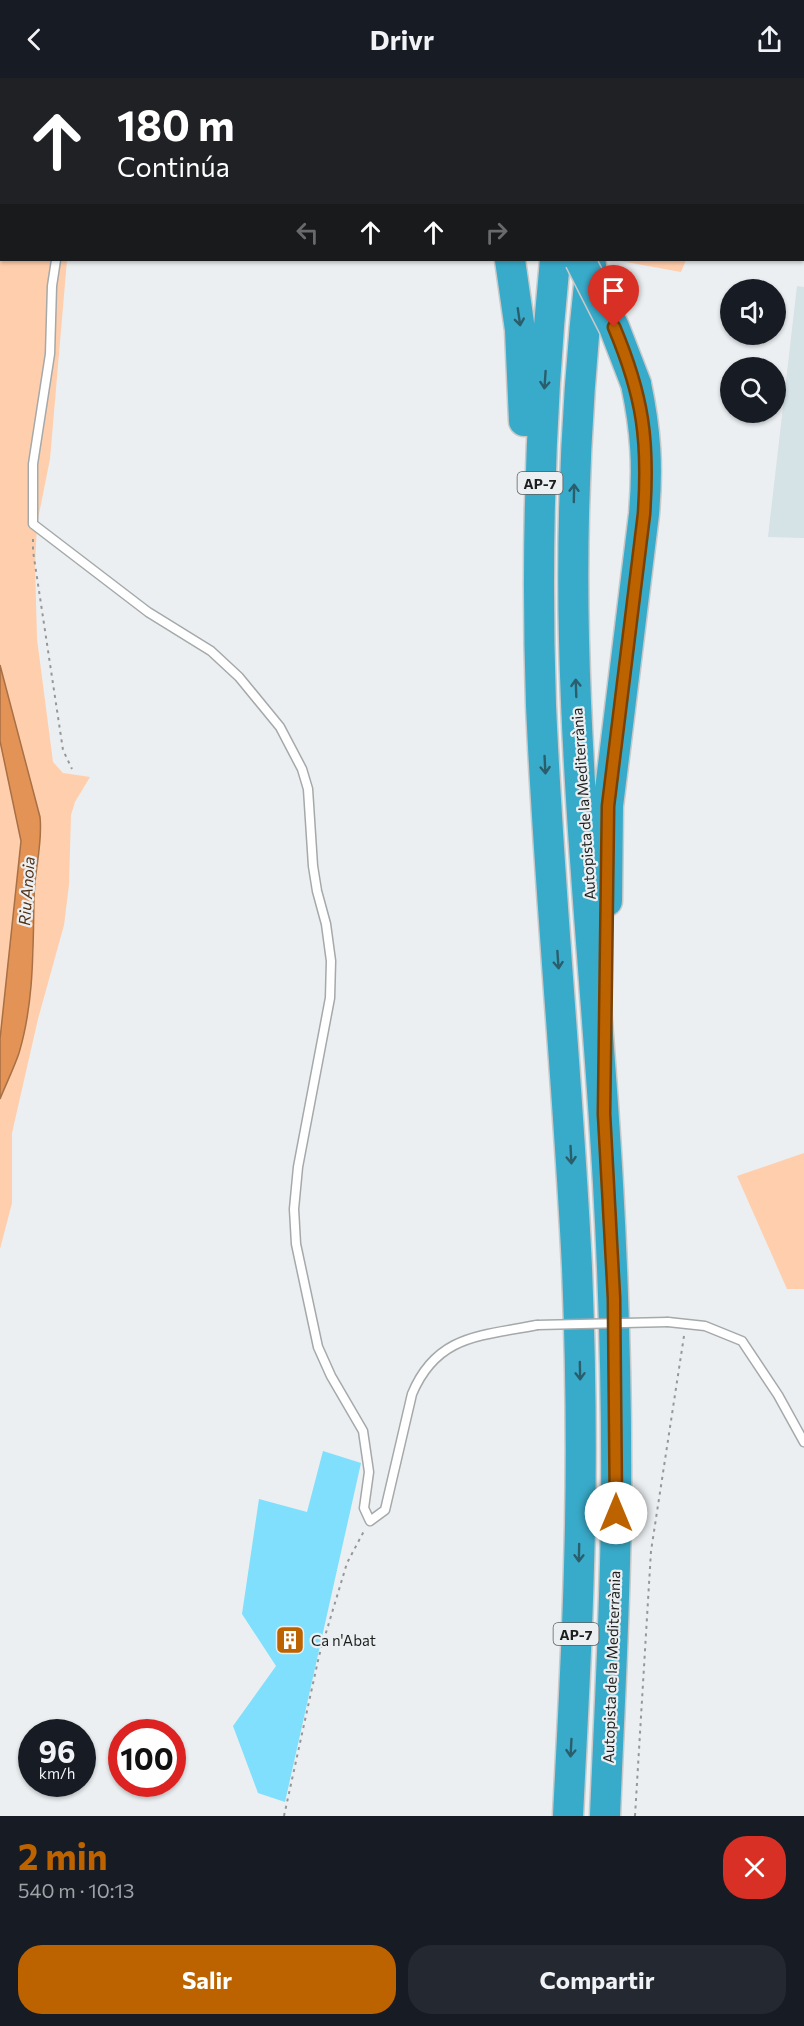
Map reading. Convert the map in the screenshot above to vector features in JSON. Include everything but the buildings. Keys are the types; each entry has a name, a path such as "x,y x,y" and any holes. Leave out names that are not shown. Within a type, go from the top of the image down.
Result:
{"highway":[{"path":"510,261 520,330 529,598 541,707"},
{"name":"AP-7","path":"555,261 547,346 540,484 539,570 541,707 570,1153 579,1344 579,1565 568,1816"},
{"path":"581,261 614,327 636,384 646,443 647,478 608,806 604,1114"},
{"name":"Autopista de la Mediterrània","path":"592,261 584,331 575,471 574,640 581,789 604,1114 614,1298 615,1587 605,1816"}],"lane":[{"path":"56,261 52,286 50,354 35,440 33,524 148,612 210,651 239,677 280,727 302,770 308,789 313,866 326,924 331,961 330,998 298,1167 294,1209 296,1244 318,1347 331,1376 363,1431 369,1473 364,1508 370,1521 385,1510 412,1394 418,1380 435,1357 463,1340 537,1325 668,1322 705,1326 742,1341 778,1395 804,1442"}],"path":[{"path":"33,524 33,551 63,750 72,769"},
{"path":"635,1816 651,1551 686,1324"},
{"path":"284,1816 319,1656 347,1563 370,1521"}],"shaded area":[{"path":"0,261 67,261 50,459 37,524 35,565 37,639 53,762 63,773 90,777 75,802 71,815 69,885 64,925 38,1019 12,1133 12,1203 0,1249 0,1099 18,1054 29,1004 34,951 34,899 40,845 40,817 0,665"},
{"path":"620,261 686,261 681,272"},
{"path":"797,286 804,287 804,538 768,537 781,423 786,423 786,381"},
{"path":"0,741 21,841 0,1039"},
{"path":"804,1153 804,1289 787,1289 737,1176"}],"water":[{"name":"Riu Anoia","path":"0,665 41,827 34,889 32,976 28,1015 19,1053 0,1099 0,1039 21,841 0,741"}],"place":[{"name":"Ca n'Abat","path":"290,1640"}],"route":[{"path":"614,327 636,384 642,411 647,478 608,806 604,1114 614,1298 616,1513"}]}
